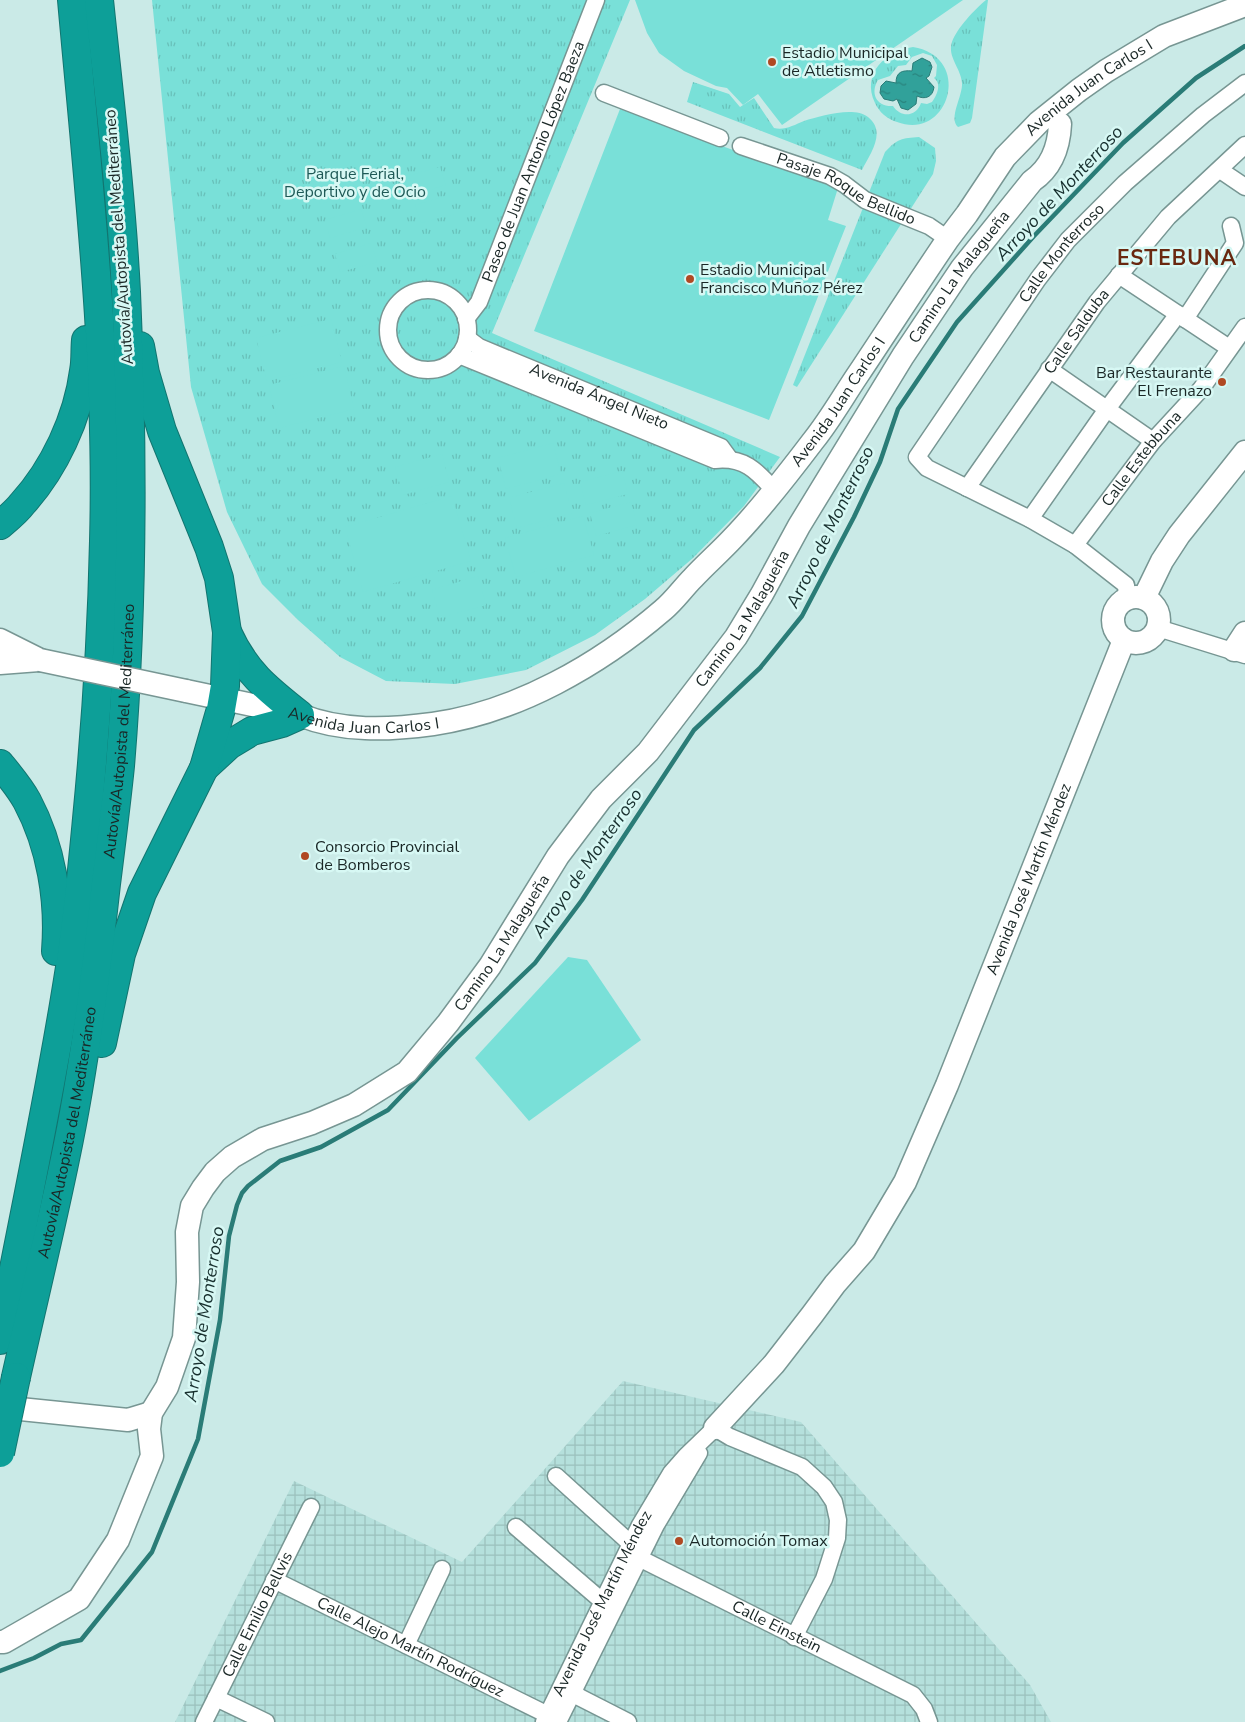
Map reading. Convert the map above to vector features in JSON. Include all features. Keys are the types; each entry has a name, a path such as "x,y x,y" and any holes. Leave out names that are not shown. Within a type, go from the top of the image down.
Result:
{"highway":[{"name":"Autovía/Autopista del Mediterráneo","path":"0,1340 68,979 82,874 94,748 101,630 105,537 102,351 96,259 72,0"},
{"name":"Autovía/Autopista del Mediterráneo","path":"0,1453 65,1158 78,1090 98,956 120,767 128,628 130,491 125,289 114,146 99,0"},
{"path":"0,526 22,505 40,480 68,428 79,397 85,369 86,317 96,259"},
{"path":"65,1158 91,1090 121,954 142,893 204,768 225,686 227,632 219,578 209,547 180,478 160,423 145,373 141,349 125,289"},
{"path":"204,768 228,745 252,731 282,723 300,714 274,695 249,671 234,648 227,632"},
{"path":"0,764 27,800 40,828 55,889 58,924 54,973 55,1052"}],"street":[{"name":"Paseo de Juan Antonio López Baeza","path":"466,319 479,302 596,0"},
{"name":"Avenida Juan Carlos I","path":"40,660 186,692 300,714 316,713 363,719 408,717 453,709 501,694 540,678 606,640 662,598 692,579 734,537 815,439 1005,157 1039,122 1106,71 1164,36 1245,5"},
{"name":"Avenida Juan Carlos I","path":"967,214 990,195 1060,124 1125,73 1174,45 1245,16"},
{"name":"Calle Monterroso","path":"967,488 927,468 917,457 1038,280 1068,240 1124,183 1203,115 1245,84"},
{"path":"1032,181 1034,165 1033,158 1028,149 1030,141 1068,108 1079,90"},
{"path":"604,93 720,138"},
{"name":"Camino La Malagueña","path":"0,1642 4,1642 79,1599 118,1540 152,1456 149,1429 151,1413 167,1387 184,1338 188,1282 186,1232 192,1206 203,1188 215,1172 232,1157 263,1139 312,1123 354,1105 407,1072 448,1023 490,966 558,856 601,799 648,752 736,637 799,526 903,356 962,268 1032,181 1041,175 1053,158 1059,140 1060,124"},
{"name":"Calle Salduba","path":"967,488 1097,302 1168,217 1245,145"},
{"name":"Pasaje Roque Bellido","path":"740,146 830,176 865,200 929,226 948,239"},
{"path":"1220,170 1245,187"},
{"path":"1030,519 1107,409 1182,317 1235,244 1231,226"},
{"path":"1119,275 1230,348"},
{"path":"434,290 450,297 462,310 466,319 467,338 459,355 453,361 437,369 428,370 411,366 398,356 393,349 388,333 388,324 394,307 400,301 416,292 434,290"},
{"name":"Calle Estebbuna","path":"1075,545 1153,441 1201,389 1245,327"},
{"name":"Avenida Ángel Nieto","path":"467,338 479,347 721,447 729,458"},
{"name":"Avenida Ángel Nieto","path":"459,355 715,460 729,458 756,469 774,490"},
{"path":"1049,369 1153,441"},
{"path":"967,488 1030,519 1075,545 1126,585 1136,598 1152,603 1157,610 1158,628 1147,641 1138,644 1129,643 1124,640 1115,630 1114,612 1120,604 1136,598 1179,535 1245,452"},
{"path":"1158,628 1241,646"},
{"path":"0,640 40,660"},
{"name":"Avenida José Martín Méndez","path":"550,1720 573,1690 636,1552 637,1546 654,1514 659,1491 686,1456 715,1428 774,1364 835,1284 862,1230 932,1119 1124,640"},
{"path":"0,663 40,660"},
{"path":"0,1407 128,1420 151,1413"},
{"path":"715,1428 730,1437 802,1467 824,1487 834,1502 838,1520 837,1538 824,1579 794,1637"},
{"name":"Avenida José Martín Méndez","path":"550,1720 602,1601 665,1509 715,1428"},
{"name":"Calle Einstein","path":"556,1476 635,1551 794,1637 913,1696 924,1709 929,1722"},
{"name":"Calle Emilio Bellvis","path":"204,1722 311,1507"},
{"path":"516,1526 602,1601"},
{"path":"406,1645 442,1569"},
{"name":"Calle Alejo Martín Rodríguez","path":"274,1580 406,1645 550,1720"},
{"path":"573,1690 579,1697 628,1722"},
{"path":"216,1698 266,1722"}],"shaded area":[{"path":"623,1381 801,1422 1030,1685 1051,1722 175,1722 294,1481 462,1562"}],"green space":[{"name":"Parque Ferial, Deportivo y de Ocio","path":"152,0 630,0 492,333 780,457 744,506 693,558 645,599 595,635 526,670 455,684 386,681 340,657 298,620 262,584 227,512 191,387"},
{"name":"Estadio Municipal de Atletismo","path":"635,0 963,0 782,125 758,94 743,105 727,88 716,86 684,71 659,53 647,33"},
{"path":"988,0 972,118 970,123 958,127 955,123 955,113 962,83 951,53 952,42 967,19"},
{"path":"913,47 932,54 944,66 948,80 947,96 941,110 930,120 915,125 893,121 887,117 875,103 872,92 871,82 879,65 894,53","holes":["923,53 932,56 937,65 934,78 938,83 937,93 932,102 927,104 921,103 916,111 908,114 900,113 893,106 887,106 879,102 875,94 878,80 890,76 898,66 906,65 912,57"]},
{"path":"693,82 729,94 740,107 754,98 774,128 778,129 837,113 854,112 862,114 874,123 877,136 875,143 862,170 687,102"},
{"name":"Estadio Municipal Francisco Muñoz Pérez","path":"620,109 838,188 828,220 846,226 769,420 534,331"},
{"path":"919,137 935,148 936,161 933,174 797,387 793,385 885,152 900,140"},
{"path":"440,167 446,185 412,195 407,176"},
{"path":"352,175 357,193 320,204 315,185"},
{"path":"449,195 454,214 421,223 415,205"},
{"path":"361,209 367,227 330,238 325,220"},
{"path":"371,243 377,262 340,272 335,254"},
{"path":"331,319 342,362 267,381 256,338"},
{"path":"344,366 354,409 279,428 269,385"},
{"path":"553,443 561,474 506,489 498,458"},
{"path":"442,454 449,482 403,495 395,467"},
{"path":"622,471 628,494 586,505 580,482"},
{"path":"564,483 572,513 517,528 509,498"},
{"path":"452,496 471,561 363,592 345,527"},
{"path":"631,502 637,525 596,536 590,513"},
{"path":"583,516 594,555 516,577 505,538"},
{"path":"478,576 486,605 440,618 432,590"},
{"path":"568,957 587,960 641,1040 529,1121 475,1058"}],"water":[{"path":"922,58 930,62 932,67 929,76 926,78 934,87 932,93 926,98 917,96 916,104 908,110 901,108 897,99 893,101 884,99 880,93 881,86 886,81 896,83 898,74 903,71 912,71 913,63"}],"waterway":[{"name":"Arroyo de Monterroso","path":"0,1671 34,1658 61,1644 81,1640 152,1552 198,1439 220,1320 229,1236 242,1193 280,1161 321,1147 388,1110 457,1038 535,963 582,900 694,730 760,668 802,616 854,517 880,462 898,409 957,322 1034,236 1123,143 1196,78 1245,46"}],"place":[{"name":"Estadio Municipal de Atletismo","path":"772,62"},
{"name":"Estadio Municipal Francisco Muñoz Pérez","path":"690,279"},
{"name":"Bar Restaurante El Frenazo","path":"1222,382"},
{"name":"Consorcio Provincial de Bomberos","path":"305,856"},
{"name":"Automoción Tomax","path":"679,1541"}],"district":[{"name":"ESTEBUNA","path":"1177,258"}]}
